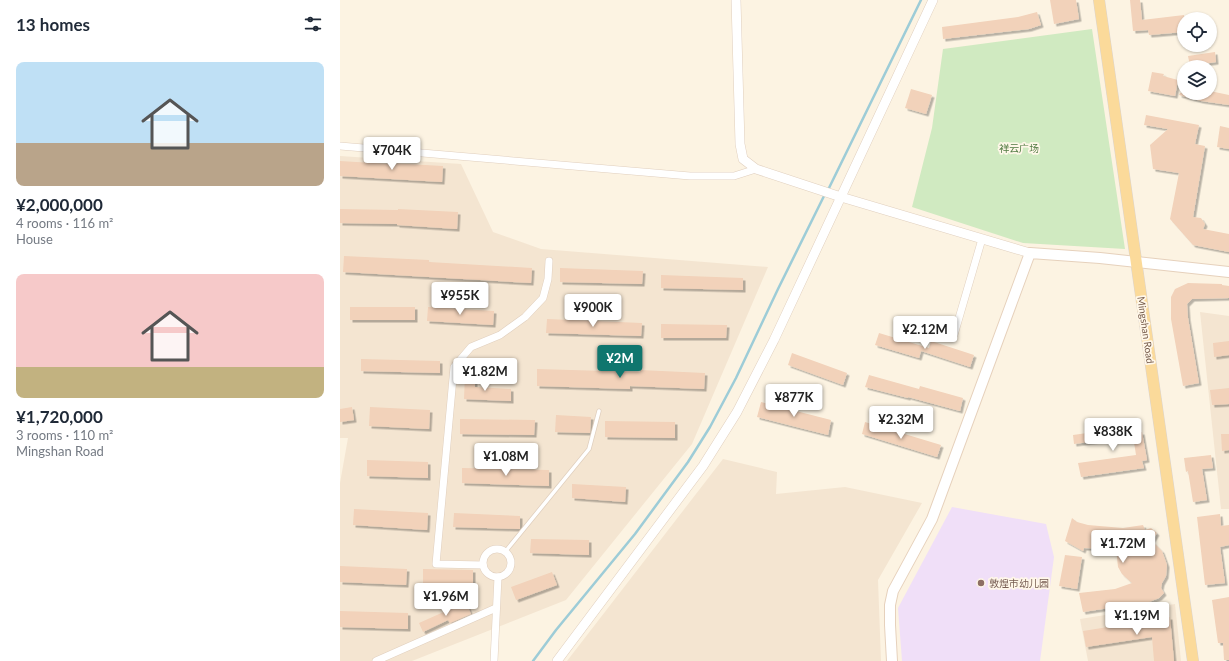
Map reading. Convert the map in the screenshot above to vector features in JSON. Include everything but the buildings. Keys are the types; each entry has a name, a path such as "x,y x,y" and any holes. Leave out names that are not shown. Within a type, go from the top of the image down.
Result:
{"main road":[{"name":"Mingshan Road","path":"1099,0 1193,661"},
{"path":"892,661 890,605 893,591 932,519 1030,253 1100,258 1229,272"}],"street":[{"path":"736,0 740,144 743,159 756,169 821,191 1030,253"},
{"path":"557,661 703,466 737,412 774,340 933,0"},
{"path":"340,146 690,176 734,176 756,169"},
{"path":"954,335 982,239"},
{"path":"483,565 436,564 454,367 471,347 500,334 525,317 543,298 548,278 549,261"},
{"path":"494,549 500,549 509,556 510,567 508,571 498,577 488,574 484,570 483,565 485,554 494,549"},
{"path":"494,661 498,577"},
{"path":"376,661 496,608"}],"lane":[{"path":"505,552 589,450 599,411"}],"shaded area":[{"path":"340,156 461,164 493,232 541,249 768,267 692,444 566,600 412,661 340,661 340,483 348,438 340,438"},
{"path":"1200,312 1229,316 1229,509 1221,509"},
{"path":"723,459 777,472 776,494 845,487 922,503 878,580 881,661 567,661"},
{"name":"敦煌市幼儿园","path":"952,507 1046,524 1054,557 1040,661 902,661 898,608"},
{"path":"1175,604 1181,661 1088,661 1080,619"}],"green space":[{"name":"祥云广场","path":"1092,29 1125,249 1023,243 912,207 932,128 943,49"}],"waterway":[{"path":"828,190 921,0"},
{"path":"533,661 556,630 635,534 688,462 710,427 736,378 825,194"}],"place":[{"name":"敦煌市幼儿园","path":"981,583"}]}
